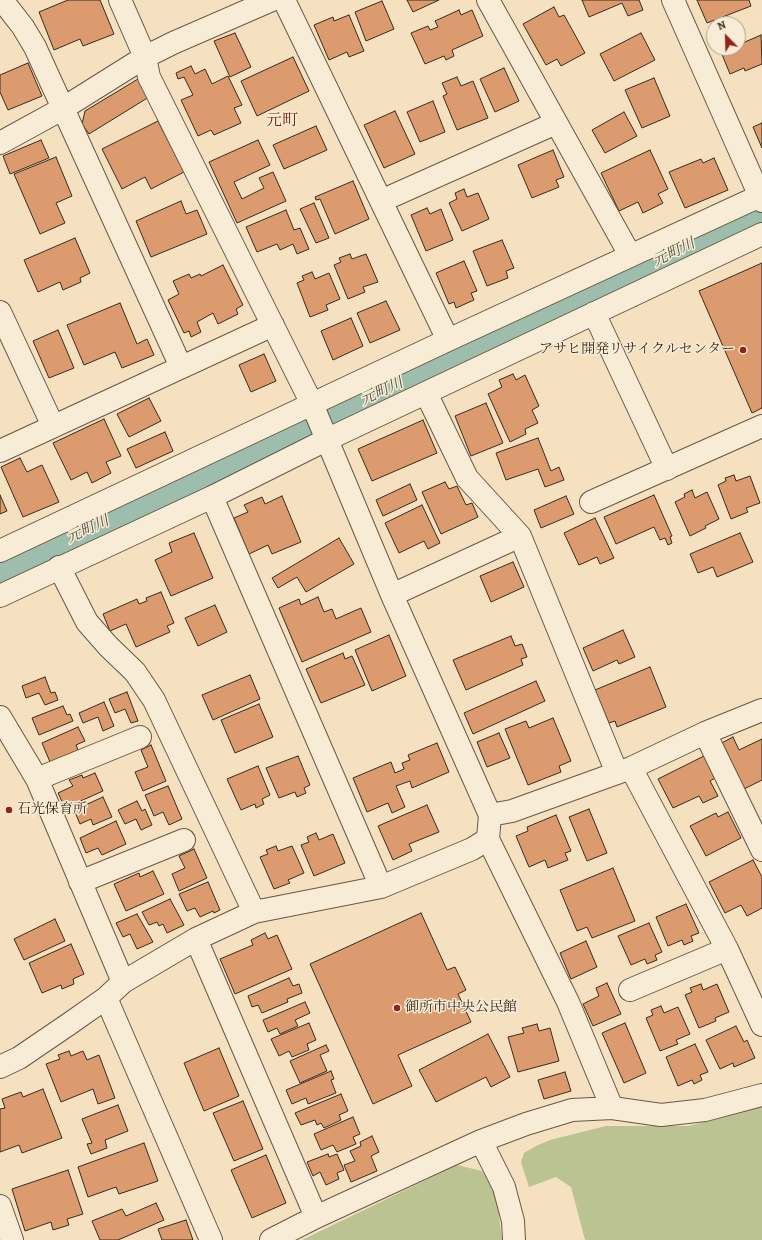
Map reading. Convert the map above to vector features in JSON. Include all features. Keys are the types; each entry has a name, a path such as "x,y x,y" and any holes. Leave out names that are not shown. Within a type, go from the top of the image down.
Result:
{"street":[{"path":"2,0 24,27 35,47 181,367"},
{"path":"120,0 145,57 149,77 312,404 392,594 490,815 488,839 568,1002 612,1108"},
{"path":"0,143 62,109 145,57 173,43 272,0"},
{"path":"284,0 448,340"},
{"path":"488,0 630,255"},
{"path":"0,551 630,255 761,198 673,0"},
{"path":"381,201 556,123"},
{"path":"0,596 59,567 212,497 326,440 594,312 762,234"},
{"path":"0,312 53,426"},
{"path":"594,312 667,469"},
{"path":"0,451 273,325"},
{"path":"426,393 467,478 520,536 624,770 727,949 762,1025"},
{"path":"591,502 762,426"},
{"path":"212,497 381,887"},
{"path":"392,594 520,536"},
{"path":"59,567 87,622 108,646 136,672 154,700 254,912"},
{"path":"490,815 512,811 624,770 705,733 762,710"},
{"path":"0,717 37,780 123,982"},
{"path":"705,733 762,850"},
{"path":"37,780 140,737"},
{"path":"0,1067 19,1058 106,998 123,982 196,939 254,912 381,887 472,849 488,839"},
{"path":"80,882 184,840"},
{"path":"196,939 316,1217"},
{"path":"630,990 727,949"},
{"path":"106,998 211,1240"},
{"path":"271,1240 316,1217 481,1141 526,1124 572,1110 612,1108 661,1115 705,1110 762,1095"},
{"path":"481,1141 504,1187 513,1221 514,1240"},
{"path":"0,1206 12,1240"}],"green space":[{"path":"762,1108 762,1240 585,1240 571,1187 556,1177 529,1187 521,1162 524,1153 550,1140 606,1126 688,1126"},
{"path":"457,1165 482,1171 496,1193 502,1240 302,1240"}],"building":[{"path":"68,0 100,0 114,34 83,46 80,39 54,50 39,12"},
{"path":"407,0 439,0 413,12"},
{"path":"582,0 639,0 643,10 628,16 622,3 589,17"},
{"path":"697,0 749,0 751,6 725,16 706,16 706,21"},
{"path":"382,1 394,29 366,41 355,12"},
{"path":"554,7 559,17 564,15 585,53 561,66 557,59 546,65 523,24"},
{"path":"459,10 461,15 472,10 483,36 452,50 454,56 446,60 444,56 425,64 411,33 428,26 430,30 438,27 435,21"},
{"path":"349,15 364,51 349,57 347,52 329,60 314,25 333,17 334,21"},
{"path":"235,33 251,67 230,77 214,41"},
{"path":"641,33 655,60 614,81 600,54"},
{"path":"761,35 762,64 745,71 744,68 730,74 723,56 746,56 746,42"},
{"path":"293,57 309,91 257,116 241,81"},
{"path":"28,63 42,96 8,110 0,92 0,75"},
{"path":"191,66 195,74 205,69 212,84 228,76 242,105 234,108 241,123 214,135 211,130 198,136 181,100 193,95 184,77 178,79 176,73"},
{"path":"504,68 519,101 495,112 480,79"},
{"path":"457,77 461,86 473,81 488,118 457,130 443,96 447,94 442,83"},
{"path":"654,78 670,116 642,128 625,90"},
{"path":"138,79 149,97 89,134 82,124 85,111"},
{"path":"433,101 445,132 420,142 407,112"},
{"path":"395,111 415,154 384,168 364,125"},
{"path":"624,112 637,136 605,153 592,130"},
{"path":"158,121 184,172 151,189 145,177 122,189 102,149"},
{"path":"762,123 762,148 753,127"},
{"path":"316,126 327,150 284,169 273,145"},
{"path":"41,140 49,158 10,174 3,156"},
{"path":"258,140 270,165 234,182 242,199 264,188 259,178 273,172 286,201 237,223 209,162"},
{"path":"553,150 564,177 556,180 559,187 532,198 518,165"},
{"path":"650,150 668,189 658,194 663,203 643,213 638,202 619,211 601,173"},
{"path":"56,157 72,196 56,203 65,223 40,234 14,174"},
{"path":"714,158 728,190 685,208 669,172 701,159 703,163"},
{"path":"353,181 369,219 335,234 320,199 316,200 315,197"},
{"path":"464,189 467,197 478,193 489,219 462,231 449,203 457,199 455,193"},
{"path":"181,201 186,214 197,210 207,234 151,257 136,221"},
{"path":"314,203 329,238 316,243 300,209"},
{"path":"427,208 430,214 441,209 453,240 426,251 411,215"},
{"path":"286,210 294,230 300,228 309,249 297,254 293,244 280,250 277,244 257,252 246,227"},
{"path":"75,238 90,273 80,278 81,282 63,290 60,282 38,292 24,260"},
{"path":"502,240 514,268 506,271 508,278 487,286 473,251"},
{"path":"350,254 352,259 366,254 378,282 363,287 365,292 348,299 334,265 341,262 339,258"},
{"path":"464,261 477,291 471,293 474,300 456,308 454,302 449,304 436,273"},
{"name":"アサヒ開発リサイクルセンター","path":"762,263 762,408 752,413 699,291"},
{"path":"223,265 243,305 236,309 238,314 218,324 213,313 197,322 201,332 191,337 189,331 184,333 168,300 179,294 173,281 189,274 191,278 200,274 201,276"},
{"path":"312,272 315,279 329,273 340,299 326,305 328,310 310,317 297,283 304,280 302,276"},
{"path":"386,301 400,330 370,343 357,313"},
{"path":"120,303 137,344 147,339 154,355 122,368 115,352 84,365 67,325"},
{"path":"351,318 363,346 333,360 321,331"},
{"path":"58,330 74,368 49,378 33,341"},
{"path":"264,354 276,381 251,392 239,365"},
{"path":"513,374 516,380 525,375 539,406 532,410 538,423 525,429 526,434 510,442 488,394 502,387 499,380"},
{"path":"149,398 161,421 129,437 117,414"},
{"path":"486,403 503,443 471,456 455,416"},
{"path":"104,419 121,456 106,462 111,473 92,483 87,472 71,480 53,443"},
{"path":"423,420 437,453 372,481 358,449"},
{"path":"165,432 173,451 136,468 127,449"},
{"path":"538,438 551,471 559,467 564,480 545,487 538,469 506,480 496,453"},
{"path":"20,458 27,472 42,465 59,502 23,517 1,467"},
{"path":"734,475 736,481 750,476 760,503 746,508 748,512 731,519 718,485 726,481 725,478"},
{"path":"445,482 449,489 457,486 466,505 472,503 478,517 441,534 422,492"},
{"path":"410,484 417,500 383,516 376,500"},
{"path":"692,490 695,498 707,492 719,519 690,536 675,502 685,497 684,494"},
{"path":"0,495 7,511 0,514"},
{"path":"654,495 672,536 670,537 672,543 668,545 665,538 660,540 654,527 616,544 604,517"},
{"path":"282,496 301,542 272,554 268,545 249,554 234,518 248,512 244,505 262,497 265,504"},
{"path":"566,496 574,514 541,528 534,510"},
{"path":"422,505 440,543 428,549 424,541 399,553 385,523"},
{"path":"595,518 614,558 600,564 597,557 579,565 564,533"},
{"path":"194,533 213,578 171,596 155,560 172,552 169,543"},
{"path":"740,533 753,562 717,577 713,567 698,573 690,554"},
{"path":"339,538 354,564 306,592 297,577 278,588 272,578"},
{"path":"513,562 524,587 491,602 480,576"},
{"path":"161,592 174,623 167,626 170,632 136,647 126,624 110,631 103,614 137,599 139,604 147,601 146,598"},
{"path":"318,597 324,612 332,609 336,619 361,608 371,632 302,662 279,608 299,599 301,605"},
{"path":"215,605 227,632 198,646 185,618"},
{"path":"623,630 635,657 619,664 617,660 593,671 583,648"},
{"path":"389,635 406,676 372,691 355,650"},
{"path":"511,636 515,646 522,644 527,657 521,659 523,665 466,690 453,660"},
{"path":"343,653 345,659 352,656 365,685 321,703 306,669"},
{"path":"650,667 666,707 617,727 615,721 609,723 595,690"},
{"path":"250,675 260,699 213,720 202,695"},
{"path":"45,677 51,693 55,692 58,700 45,705 39,693 26,698 22,686"},
{"path":"536,681 545,701 473,734 464,713"},
{"path":"127,692 138,721 131,723 125,709 115,713 109,699"},
{"path":"104,702 114,726 103,731 98,717 83,723 79,713"},
{"path":"259,704 273,737 235,753 221,720"},
{"path":"63,706 67,715 70,714 73,721 39,735 32,718"},
{"path":"553,718 571,761 559,766 561,772 528,785 505,729 526,721 529,728"},
{"path":"78,727 85,741 76,745 78,750 50,762 42,743"},
{"path":"499,733 510,758 487,767 477,742"},
{"path":"733,737 739,750 762,739 762,780 740,791 718,745"},
{"path":"437,743 449,772 412,788 410,781 396,786 405,807 392,813 388,803 367,812 353,778 391,762 395,773 404,769 402,763 410,760 408,755"},
{"path":"151,745 166,781 143,791 135,772 148,767 141,750"},
{"path":"298,756 310,785 304,788 306,793 297,797 295,792 279,798 266,768"},
{"path":"704,756 715,778 710,781 718,796 703,803 699,796 673,808 658,779"},
{"path":"258,766 270,795 262,799 264,804 256,808 255,804 241,810 227,779"},
{"path":"95,773 103,791 65,808 58,793 73,786 69,780 82,775 83,778"},
{"path":"168,786 182,819 169,825 163,812 154,816 145,795"},
{"path":"103,797 112,817 93,825 91,819 80,824 74,810"},
{"path":"137,801 142,811 145,809 152,825 141,830 136,819 125,824 118,810"},
{"path":"427,805 439,832 409,844 412,851 393,860 378,826"},
{"path":"589,809 607,853 587,861 569,817"},
{"path":"728,812 741,838 706,856 690,826 716,813 718,817"},
{"path":"556,815 571,851 565,853 568,860 548,868 545,860 529,867 516,836 528,831 527,827"},
{"path":"116,821 126,844 102,855 98,848 86,853 80,838"},
{"path":"316,833 319,840 333,834 345,863 314,876 301,845 309,842 307,837"},
{"path":"276,846 278,851 292,846 304,873 288,880 290,883 274,889 260,857 268,854 266,850"},
{"path":"194,849 207,878 179,891 172,874 185,868 179,856"},
{"path":"753,860 762,877 762,908 747,916 741,905 725,913 709,882"},
{"path":"613,868 635,921 592,938 587,927 577,931 560,890"},
{"path":"153,871 164,894 126,911 114,884 139,873 140,877"},
{"path":"208,882 220,910 214,913 213,911 200,917 195,908 187,911 179,894"},
{"path":"170,899 184,925 167,933 163,924 159,926 157,922 149,925 142,912"},
{"path":"686,904 699,933 691,936 693,941 684,945 682,940 668,946 656,917"},
{"name":"御所市中央公民館","path":"421,913 447,970 455,967 466,990 458,994 471,1022 398,1055 412,1086 373,1104 310,964"},
{"path":"137,914 153,942 137,949 130,934 123,937 116,923"},
{"path":"55,919 65,941 24,960 14,939"},
{"path":"649,923 662,952 655,955 657,960 647,964 645,959 631,965 618,936"},
{"path":"265,933 268,939 277,935 292,969 235,994 220,959 253,945 251,940"},
{"path":"586,941 597,967 571,979 560,953"},
{"path":"71,944 84,974 73,979 74,984 62,989 61,985 42,993 29,963"},
{"path":"289,978 293,986 299,984 302,993 287,999 288,1002 262,1013 258,1005 252,1007 248,996"},
{"path":"607,983 621,1014 593,1026 583,1004 599,996 596,988"},
{"path":"701,984 703,990 717,984 729,1012 715,1018 716,1021 699,1028 685,995 692,992 690,988"},
{"path":"305,1002 310,1013 295,1020 298,1026 280,1034 277,1028 268,1032 263,1020"},
{"path":"661,1006 664,1013 678,1007 690,1034 676,1040 678,1044 660,1051 646,1018 653,1015 651,1010"},
{"path":"309,1023 316,1040 307,1044 309,1050 292,1057 289,1051 279,1056 271,1039"},
{"path":"625,1023 646,1073 624,1083 602,1033"},
{"path":"537,1024 539,1031 550,1028 559,1061 518,1072 508,1037 524,1033 522,1028"},
{"path":"736,1026 744,1042 747,1040 755,1058 734,1067 733,1063 720,1069 706,1040"},
{"path":"488,1034 510,1077 491,1087 486,1077 436,1102 419,1070"},
{"path":"695,1044 708,1072 700,1075 702,1080 694,1084 692,1080 678,1086 666,1057"},
{"path":"326,1045 329,1051 320,1055 327,1071 300,1083 290,1061"},
{"path":"219,1048 239,1096 204,1111 184,1063"},
{"path":"69,1051 71,1056 83,1051 87,1060 99,1055 115,1098 98,1104 93,1089 61,1102 46,1064 60,1059 58,1055"},
{"path":"331,1071 334,1079 331,1080 336,1093 308,1104 306,1098 292,1104 286,1090"},
{"path":"565,1072 571,1091 544,1099 538,1080"},
{"path":"43,1089 62,1138 22,1153 19,1145 0,1152 0,1109 5,1108 2,1099 21,1092 23,1097"},
{"path":"341,1094 348,1111 339,1115 341,1120 324,1128 321,1123 317,1125 315,1120 301,1125 295,1113"},
{"path":"243,1101 263,1149 234,1161 213,1113"},
{"path":"118,1105 128,1131 105,1140 107,1148 91,1154 87,1144 92,1143 82,1119"},
{"path":"353,1117 360,1134 353,1137 356,1144 337,1152 333,1145 321,1150 314,1134"},
{"path":"372,1136 379,1152 371,1156 377,1171 351,1182 344,1165 355,1161 350,1151 361,1146 360,1142"},
{"path":"144,1143 158,1181 119,1194 116,1187 88,1197 78,1167"},
{"path":"328,1154 329,1157 337,1154 344,1170 337,1173 339,1179 326,1185 320,1172 313,1176 307,1162"},
{"path":"266,1155 286,1203 252,1218 231,1170"},
{"path":"68,1170 83,1214 67,1219 69,1225 53,1230 51,1222 25,1231 12,1189"},
{"path":"156,1203 164,1220 118,1240 100,1240 92,1221 122,1209 126,1216"},
{"path":"186,1220 193,1240 162,1240 158,1229"}],"waterway":[{"name":"元町川","path":"0,571 64,543 202,476 489,342 762,210"}],"place":[{"name":"アサヒ開発リサイクルセンター","path":"743,350"},
{"name":"石光保育所","path":"9,810"},
{"name":"御所市中央公民館","path":"397,1008"}],"district":[{"name":"元町","path":"282,121"}]}
